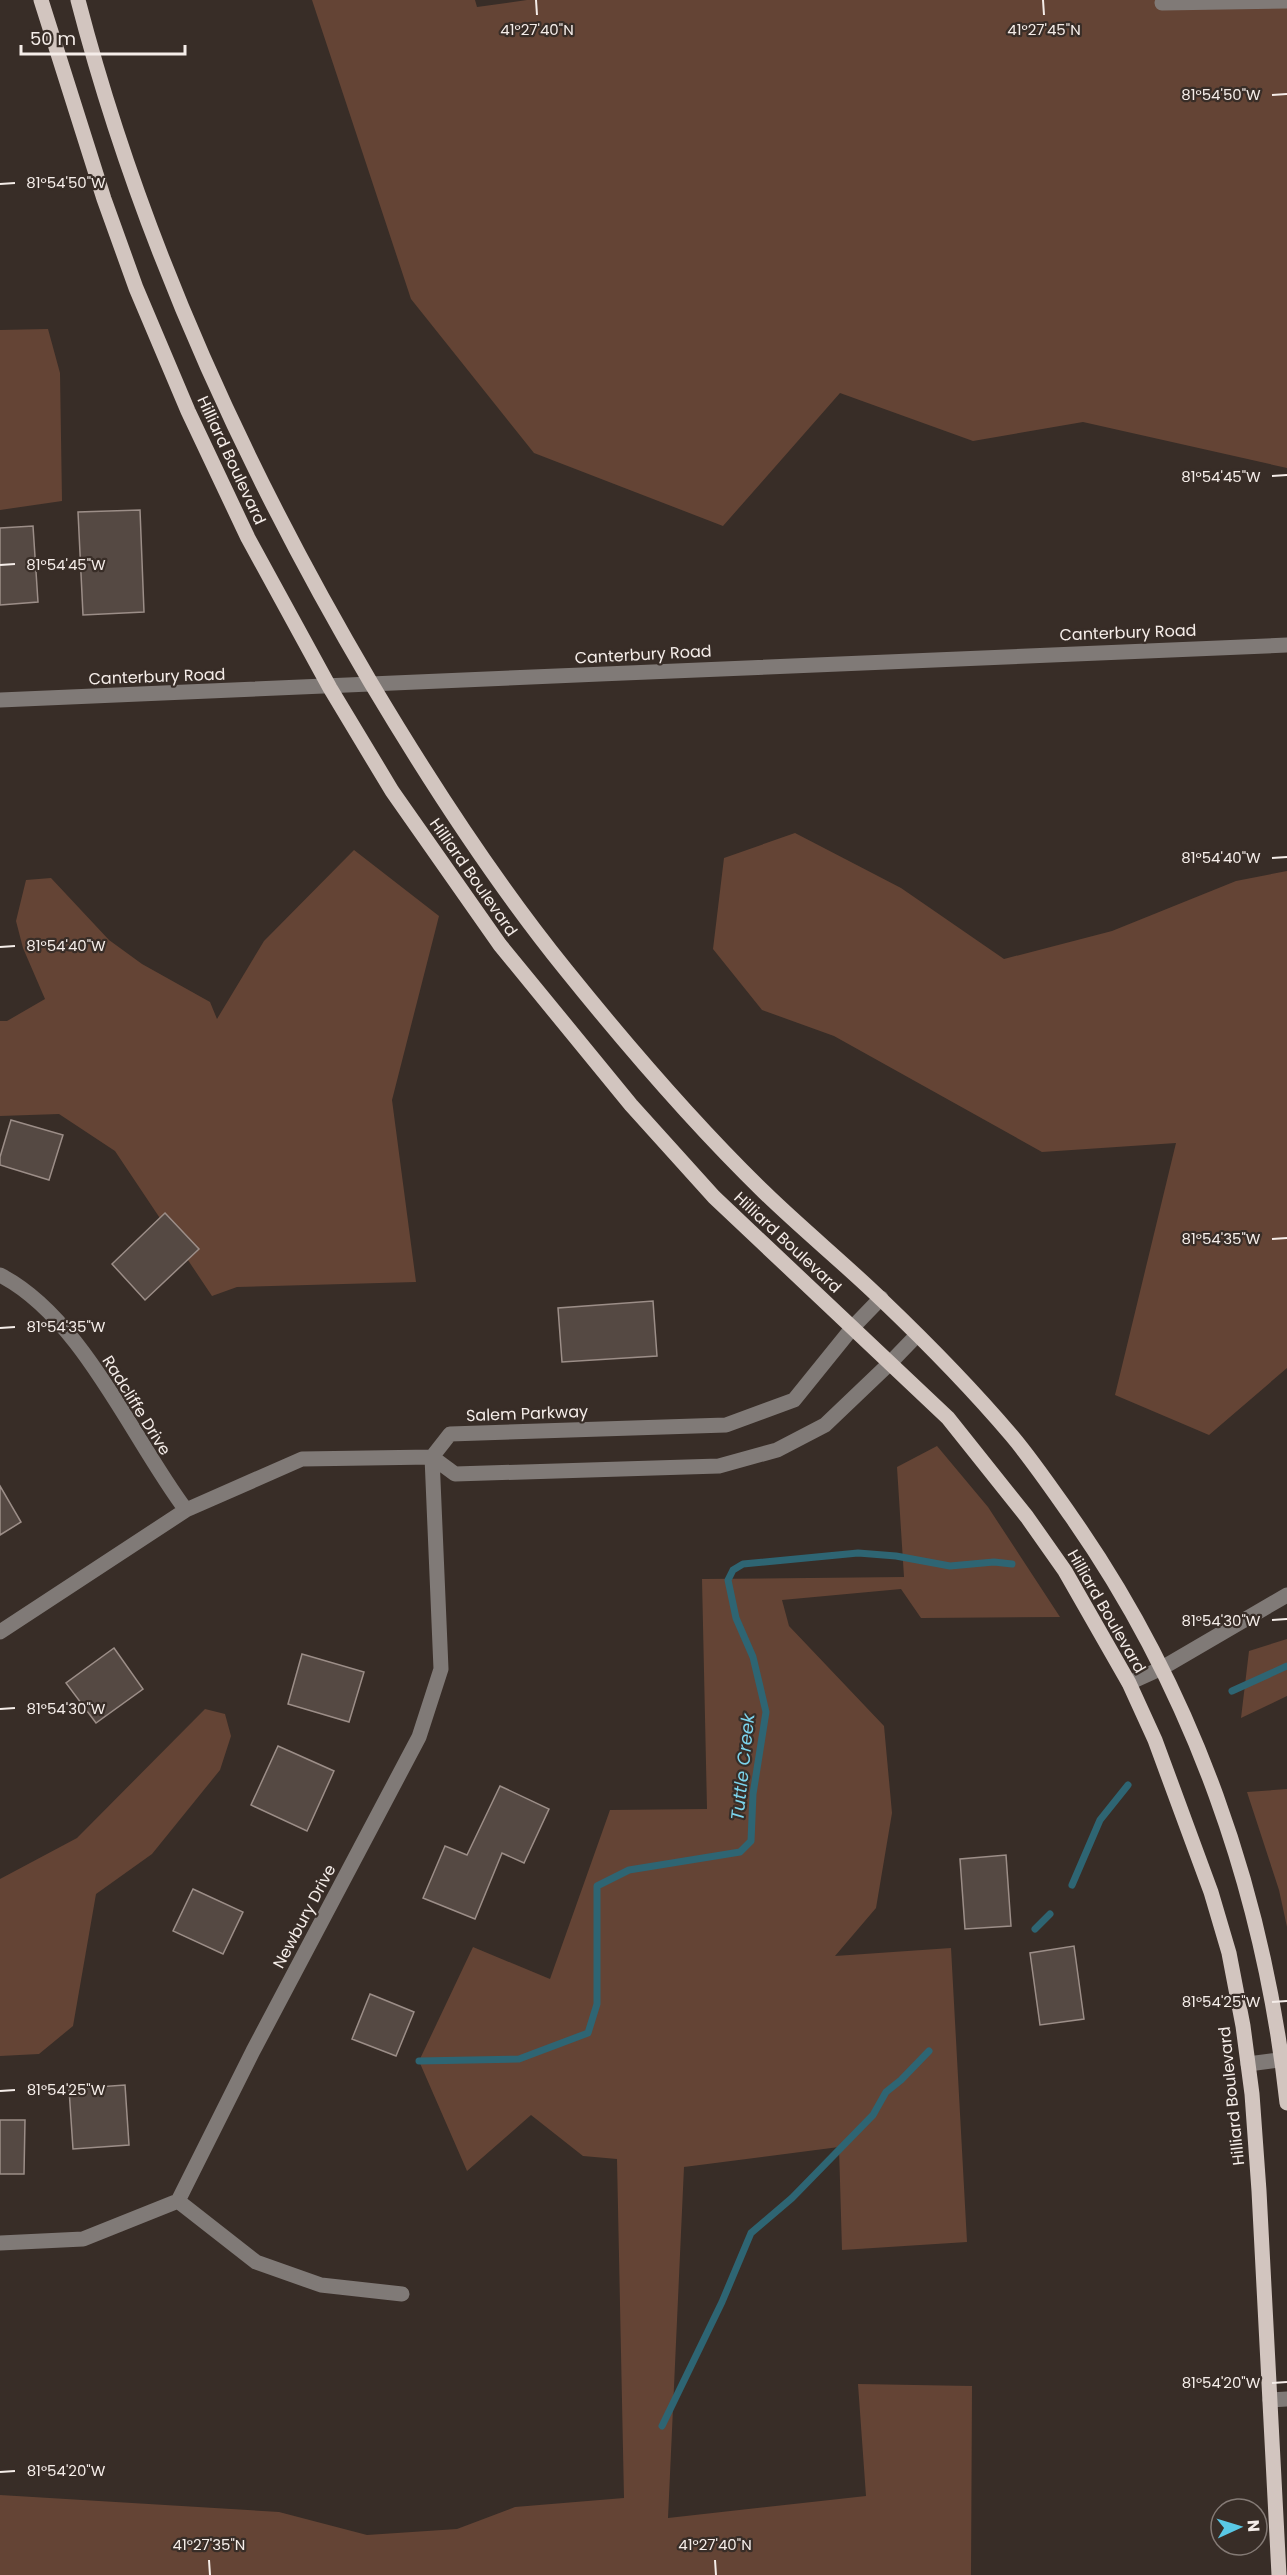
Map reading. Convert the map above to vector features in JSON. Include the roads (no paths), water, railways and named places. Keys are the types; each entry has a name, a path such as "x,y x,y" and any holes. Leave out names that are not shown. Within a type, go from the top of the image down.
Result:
{"main road":[{"name":"Hilliard Boulevard","path":"41,0 100,189 136,288 188,411 248,538 330,688 392,791 500,945 631,1105 714,1197 948,1418 1028,1517 1065,1571 1129,1683 1155,1740 1211,1892 1229,1953 1248,2064 1259,2191 1279,2575"},
{"name":"Hilliard Boulevard","path":"78,0 116,126 186,314 250,460 327,609 416,759 465,833 581,988 723,1151 826,1251 881,1298 1016,1440 1095,1550 1162,1668 1190,1725 1234,1846 1256,1923 1285,2059 1287,2103"}],"street":[{"path":"1162,3 1287,1"},
{"name":"Canterbury Road","path":"0,700 330,688 964,656 1287,645"},
{"name":"Radcliffe Drive","path":"0,1275 21,1286 72,1336 161,1477 186,1510"},
{"name":"Salem Parkway","path":"432,1456 450,1434 726,1425 794,1401 853,1327 881,1298"},
{"path":"0,1632 186,1510 302,1458 432,1456 455,1474 719,1466 777,1450 825,1425 917,1335"},
{"name":"Newbury Drive","path":"178,2201 259,2040 419,1737 441,1669 432,1456"},
{"path":"1129,1683 1162,1668 1287,1595"},
{"path":"1248,2064 1285,2059"},
{"path":"0,2243 83,2239 178,2201 256,2262 321,2285 402,2294"},
{"path":"1270,2400 1287,2399"}],"waterway":[{"name":"Tuttle Creek","path":"419,2061 519,2059 588,2033 597,2004 597,1886 629,1870 740,1852 751,1841 753,1794 766,1712 753,1657 736,1618 728,1580 733,1570 743,1564 858,1553 896,1556 950,1566 994,1562 1012,1564"},
{"name":"Tuttle Creek","path":"1232,1691 1287,1666"},
{"path":"1072,1885 1100,1820 1128,1785"},
{"path":"1035,1929 1050,1914"},
{"path":"662,2426 722,2302 751,2233 792,2198 873,2115 886,2092 929,2051"}]}
